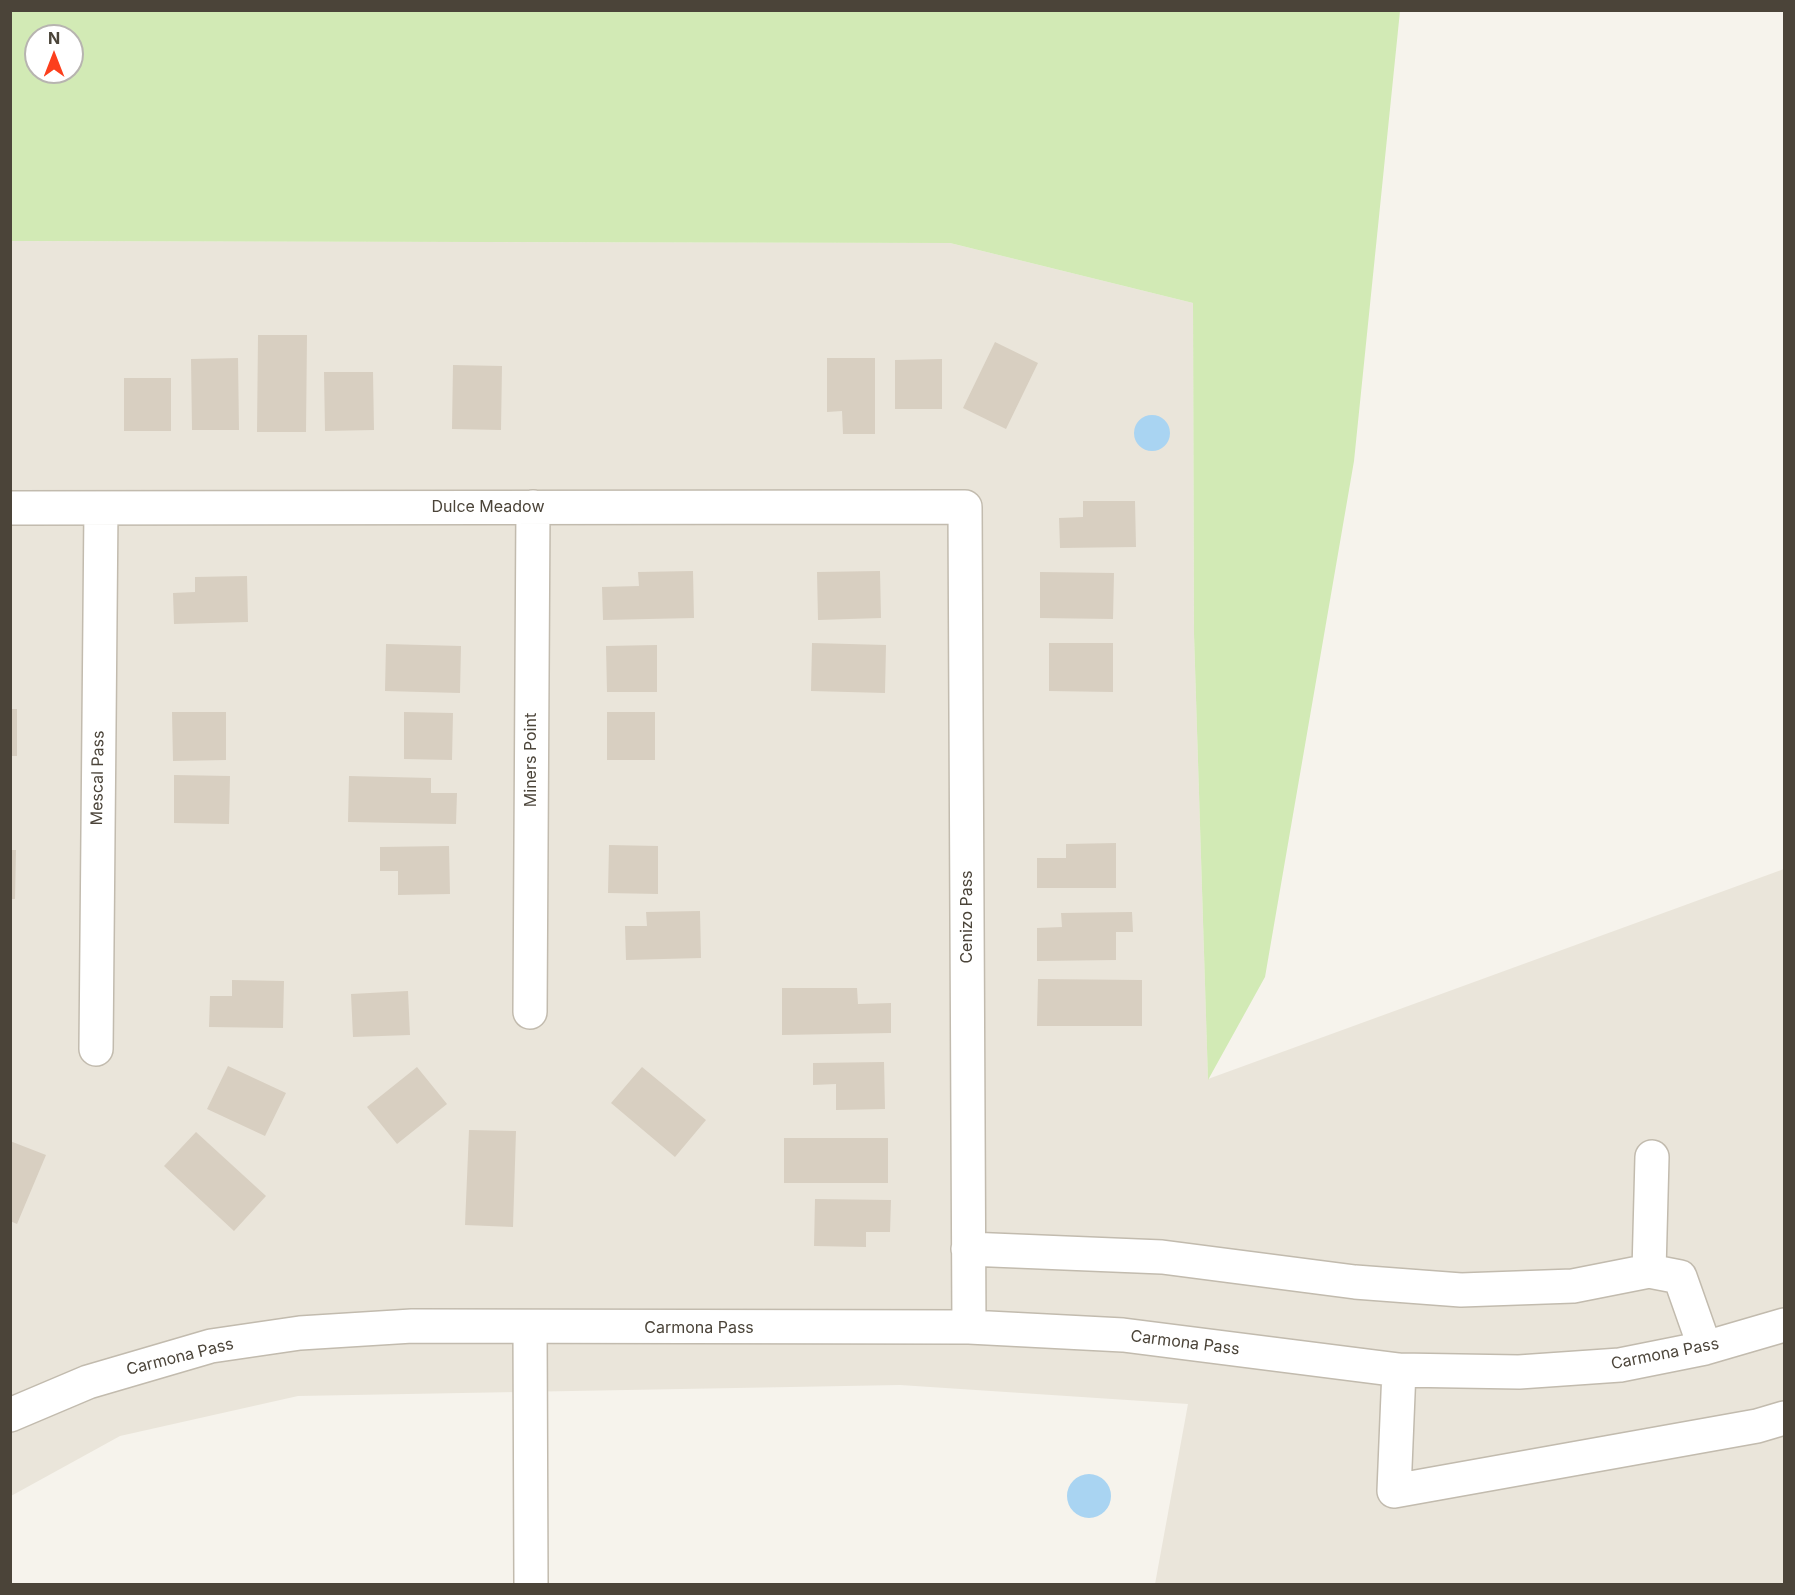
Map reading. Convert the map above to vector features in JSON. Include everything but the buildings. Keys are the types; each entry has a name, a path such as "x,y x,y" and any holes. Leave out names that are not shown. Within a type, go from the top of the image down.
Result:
{"street":[{"name":"Miners Point","path":"530,1012 533,507"},
{"name":"Dulce Meadow","path":"10,508 964,507"},
{"name":"Cenizo Pass","path":"964,507 969,1327"},
{"name":"Mescal Pass","path":"96,1049 101,508"},
{"path":"1649,1271 1652,1157"},
{"path":"968,1249 1162,1257 1355,1282 1461,1290 1573,1286 1649,1271 1680,1277 1705,1348"},
{"name":"Carmona Pass","path":"10,1414 88,1382 211,1346 300,1333 411,1326 969,1327 1123,1335 1399,1370 1519,1372 1620,1365 1705,1348 1785,1325"},
{"path":"530,1327 531,1584"},
{"path":"1399,1370 1394,1491 1757,1426 1785,1418"}],"shaded area":[{"path":"11,241 950,243 1193,303 1194,634 1208,1079 1784,869 1784,1584 1155,1584 1188,1404 900,1385 298,1396 120,1436 11,1496"}],"green space":[{"path":"11,10 1400,11 1354,461 1265,977 1208,1080 1194,634 1193,303 950,243 11,241"}],"water":[{"path":"1152,415 1165,420 1170,433 1165,446 1152,451 1139,446 1134,433 1139,420"},
{"path":"1089,1474 1098,1475 1105,1480 1110,1487 1110,1505 1105,1512 1098,1517 1089,1518 1080,1517 1073,1512 1068,1505 1067,1496 1068,1487 1073,1480 1080,1475"}]}
